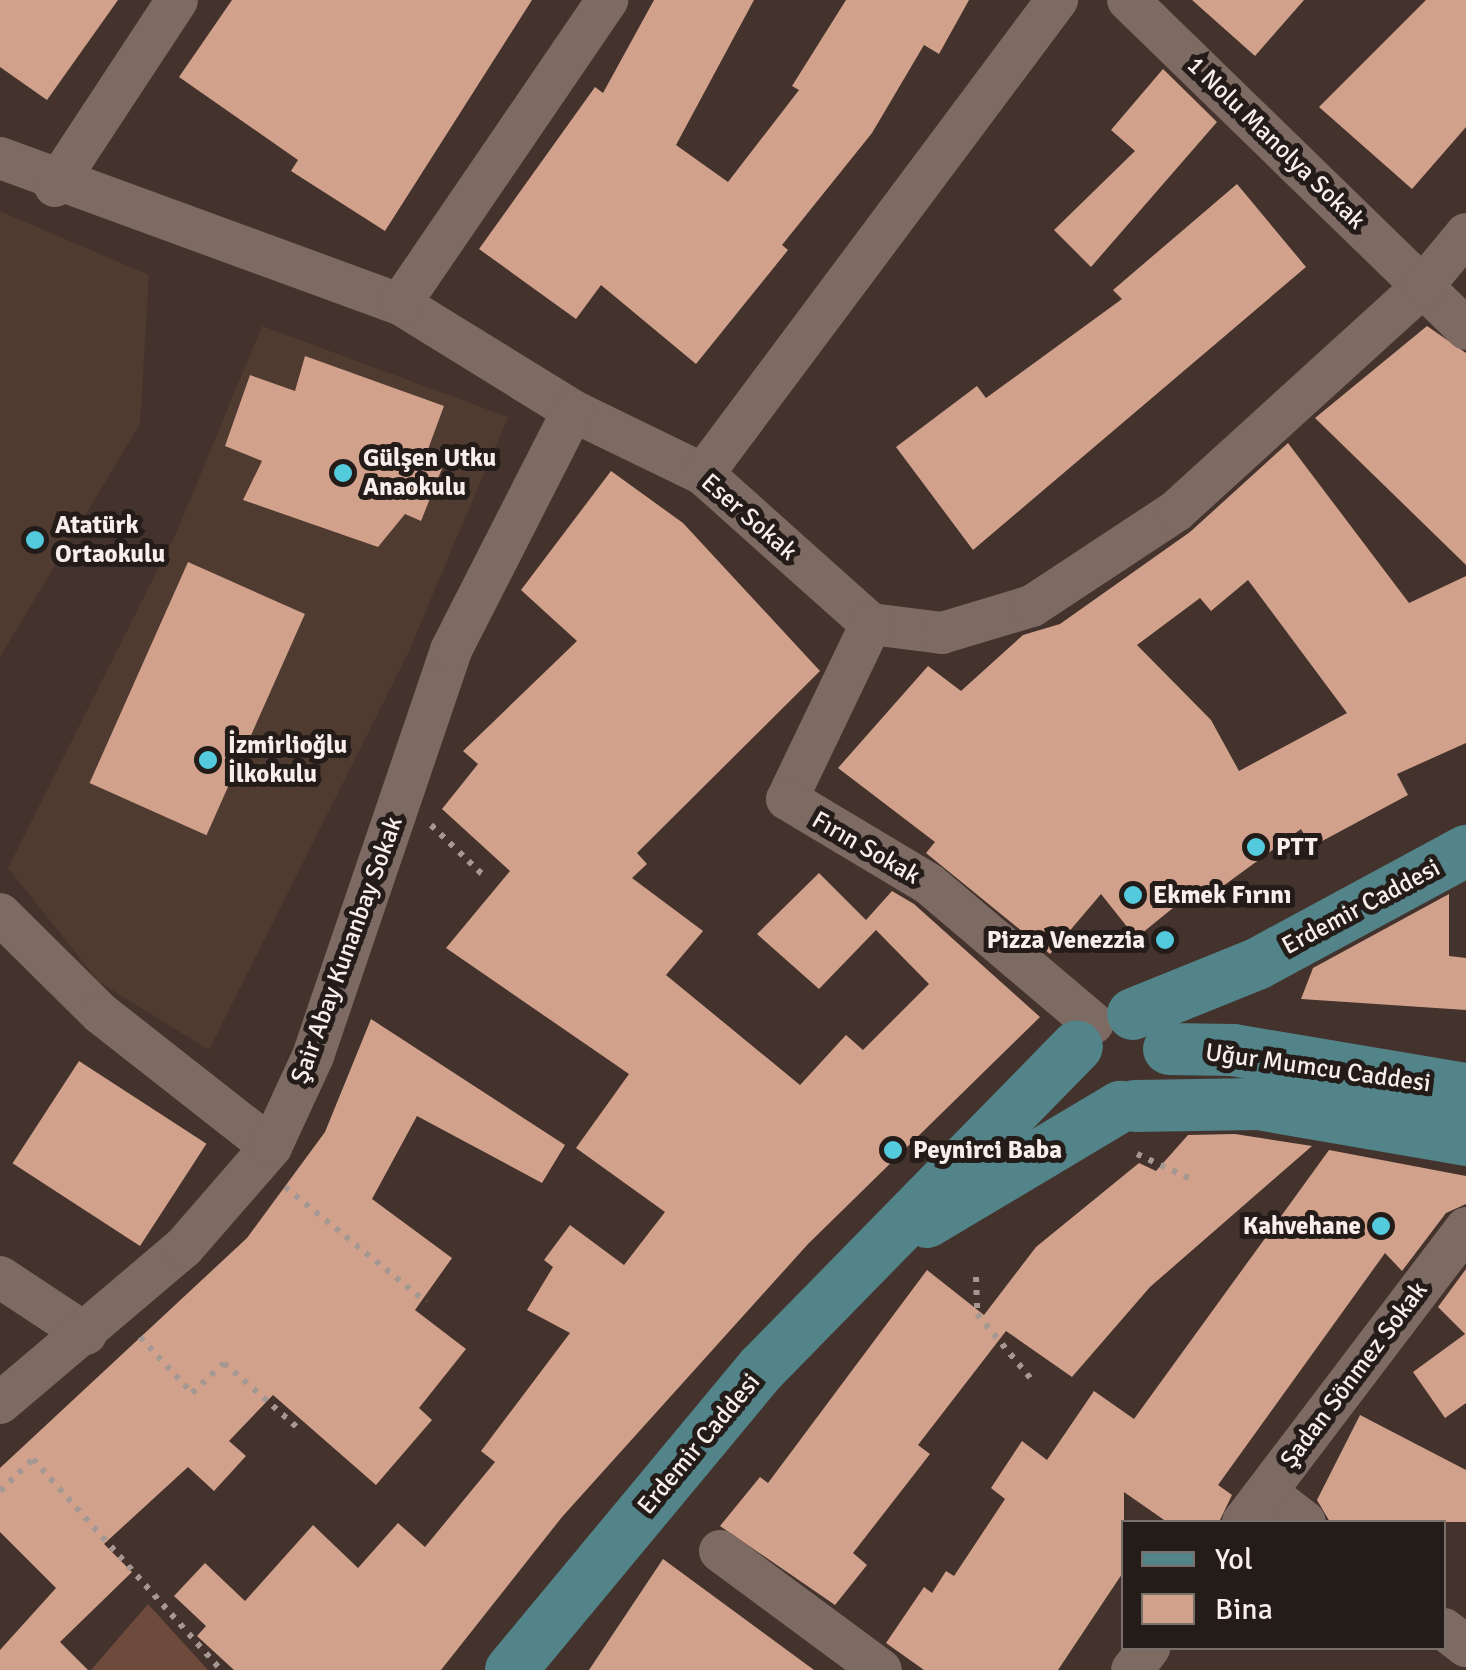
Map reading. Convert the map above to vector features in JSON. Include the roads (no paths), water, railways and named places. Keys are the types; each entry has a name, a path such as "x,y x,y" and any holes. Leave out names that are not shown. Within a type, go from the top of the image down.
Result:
{"main road":[{"name":"Erdemir Caddesi","path":"511,1670 762,1368 903,1232 939,1183 1127,1034 1466,851"},
{"name":"Erdemir Caddesi","path":"903,1232 960,1208 1130,1122 1166,1078 1127,1034"},
{"name":"Uğur Mumcu Caddesi","path":"1127,1034 1466,1089"},
{"path":"1127,1034 1084,1087 1130,1122"},
{"name":"Uğur Mumcu Caddesi","path":"1130,1122 1258,1104 1466,1140"}],"street":[{"path":"55,186 177,0"},
{"path":"400,304 607,0"},
{"path":"703,474 1057,0"},
{"name":"1 Nolu Manolya Sokak","path":"1128,0 1424,285"},
{"name":"Eser Sokak","path":"0,158 55,186 400,304 572,410 703,474 871,624"},
{"path":"871,624 978,629 1032,606 1176,511 1424,285 1466,234"},
{"path":"1424,285 1466,329"},
{"name":"Şair Abay Kunanbay Sokak","path":"0,1403 86,1334 275,1165 451,650 572,410"},
{"name":"Fırın Sokak","path":"871,624 787,799 929,884 1127,1034"},
{"path":"0,914 100,1013 275,1165"},
{"name":"Şadan Sönmez Sokak","path":"1254,1507 1466,1228"},
{"path":"0,1277 86,1334"},
{"path":"1254,1507 1298,1520"},
{"path":"720,1551 881,1670"},
{"path":"1446,1631 1466,1646"},
{"path":"1132,1670 1147,1650"}],"place":[{"name":"Gülşen Utku Anaokulu","path":"343,473"},
{"name":"Atatürk Ortaokulu","path":"35,540"},
{"name":"İzmirlioğlu İlkokulu","path":"208,760"},
{"name":"PTT","path":"1256,847"},
{"name":"Ekmek Fırını","path":"1133,895"},
{"name":"Pizza Venezzia","path":"1165,940"},
{"name":"Peynirci Baba","path":"893,1150"},
{"name":"Kahvehane","path":"1381,1226"}]}
